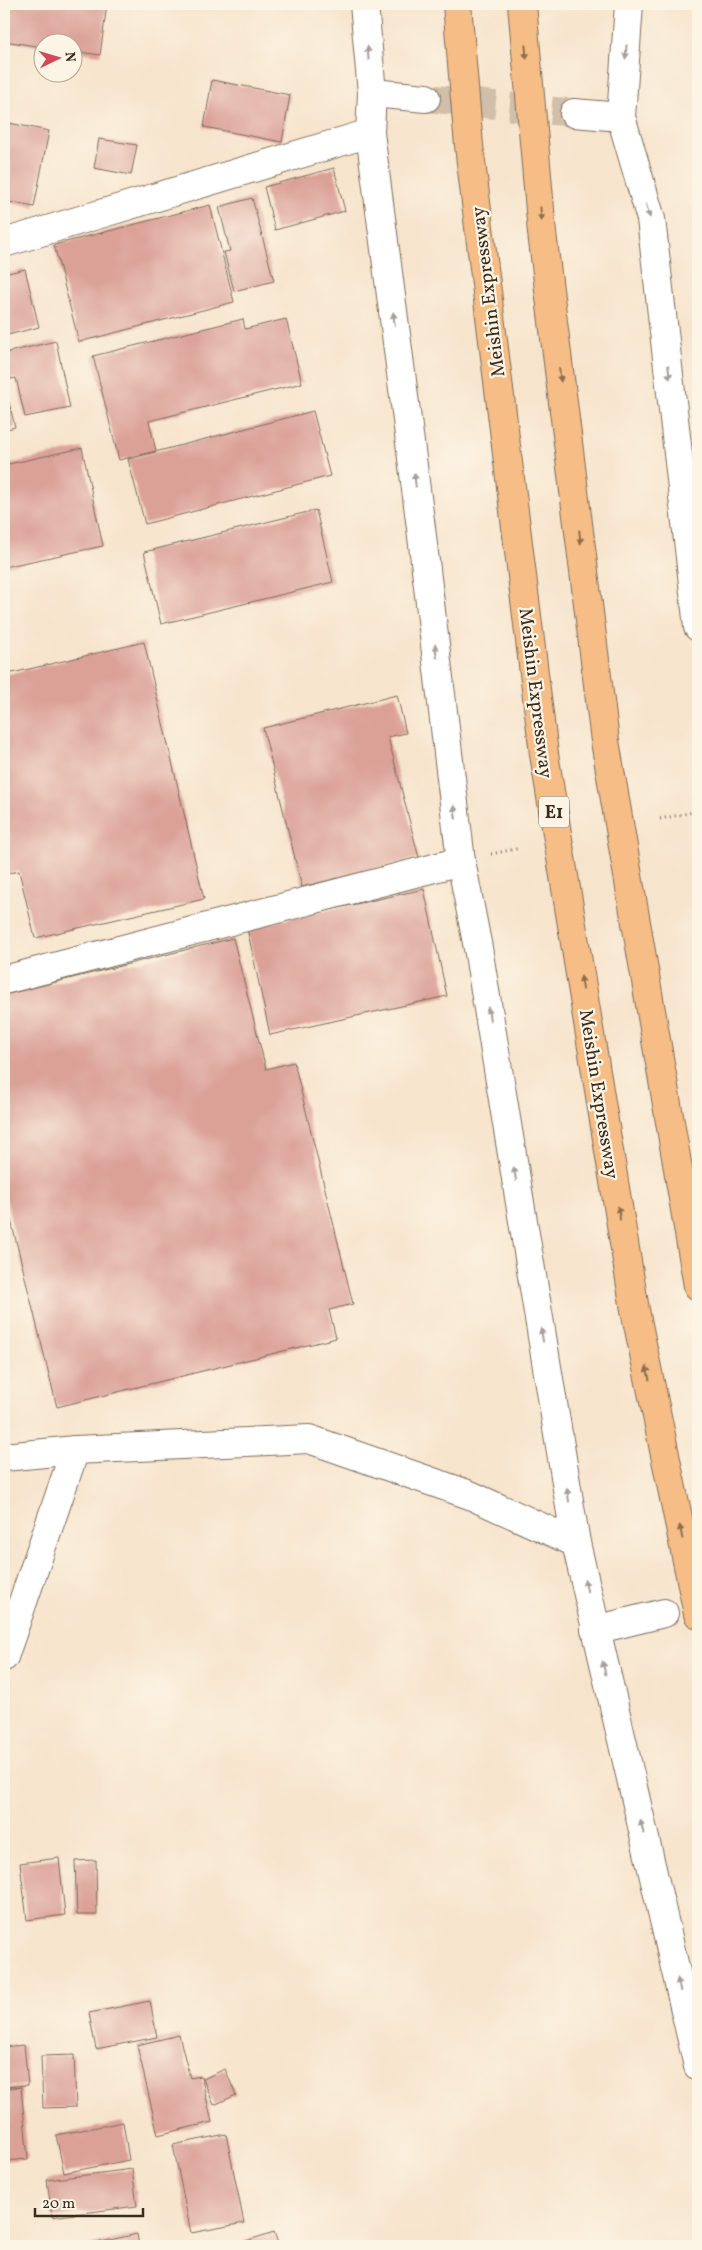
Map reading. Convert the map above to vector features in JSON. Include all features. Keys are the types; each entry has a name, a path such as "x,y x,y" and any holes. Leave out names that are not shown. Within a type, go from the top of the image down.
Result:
{"highway":[{"name":"Meishin Expressway","path":"456,4 469,146 544,754 636,1310 698,1614"},
{"path":"522,4 542,233 605,741 698,1286"}],"street":[{"path":"364,4 372,93 370,133 421,528 461,861 478,948 576,1543 698,2066"},
{"path":"629,4 621,117 651,219 698,627"},
{"path":"372,93 426,98"},
{"path":"574,113 621,117"},
{"path":"4,242 370,133"},
{"path":"4,980 461,861"},
{"path":"4,1458 74,1450 309,1439 470,1495 576,1543"},
{"path":"4,1657 74,1450"},
{"path":"595,1630 664,1614"}],"path":[{"path":"660,819 698,811"}],"building":[{"path":"4,4 107,4 100,55 82,52 82,32 32,32 32,45 4,41"},
{"path":"212,80 290,95 282,142 204,127"},
{"path":"4,122 49,131 34,207 4,201"},
{"path":"99,139 137,145 131,175 94,168"},
{"path":"334,168 345,211 275,230 264,187"},
{"path":"252,198 274,281 234,291 224,252 230,251 219,207"},
{"path":"210,205 234,302 79,342 54,245"},
{"path":"25,269 39,327 4,336 4,274"},
{"path":"243,319 245,329 286,319 302,383 149,421 156,451 119,460 93,356"},
{"path":"56,341 70,408 25,417 16,378 6,380 4,353"},
{"path":"4,382 15,427 4,430"},
{"path":"313,411 330,476 145,524 128,459"},
{"path":"82,448 103,546 4,567 4,465"},
{"path":"316,510 333,582 161,624 144,552"},
{"path":"144,642 204,899 35,938 19,871 4,874 4,675"},
{"path":"397,695 406,733 388,737 419,858 302,887 263,728"},
{"path":"424,889 447,996 270,1035 247,928"},
{"path":"233,938 266,1069 294,1062 353,1304 329,1310 336,1338 57,1407 4,1192 4,995"},
{"path":"59,1858 65,1915 27,1920 20,1863"},
{"path":"96,1860 97,1915 77,1915 75,1861"},
{"path":"150,2001 157,2037 96,2049 89,2013"},
{"path":"179,2035 190,2078 201,2076 212,2122 158,2135 137,2045"},
{"path":"24,2045 28,2085 4,2087 4,2047"},
{"path":"74,2055 76,2107 43,2108 41,2056"},
{"path":"225,2069 236,2095 214,2105 203,2079"},
{"path":"21,2087 28,2159 4,2161 4,2089"},
{"path":"123,2122 129,2160 64,2173 56,2135"},
{"path":"226,2134 244,2223 191,2233 173,2145"},
{"path":"132,2169 137,2206 52,2217 47,2180"},
{"path":"274,2232 279,2246 230,2246"},
{"path":"137,2234 139,2246 87,2246 87,2245"}],"tunnel":[{"path":"426,98 574,113"}]}
